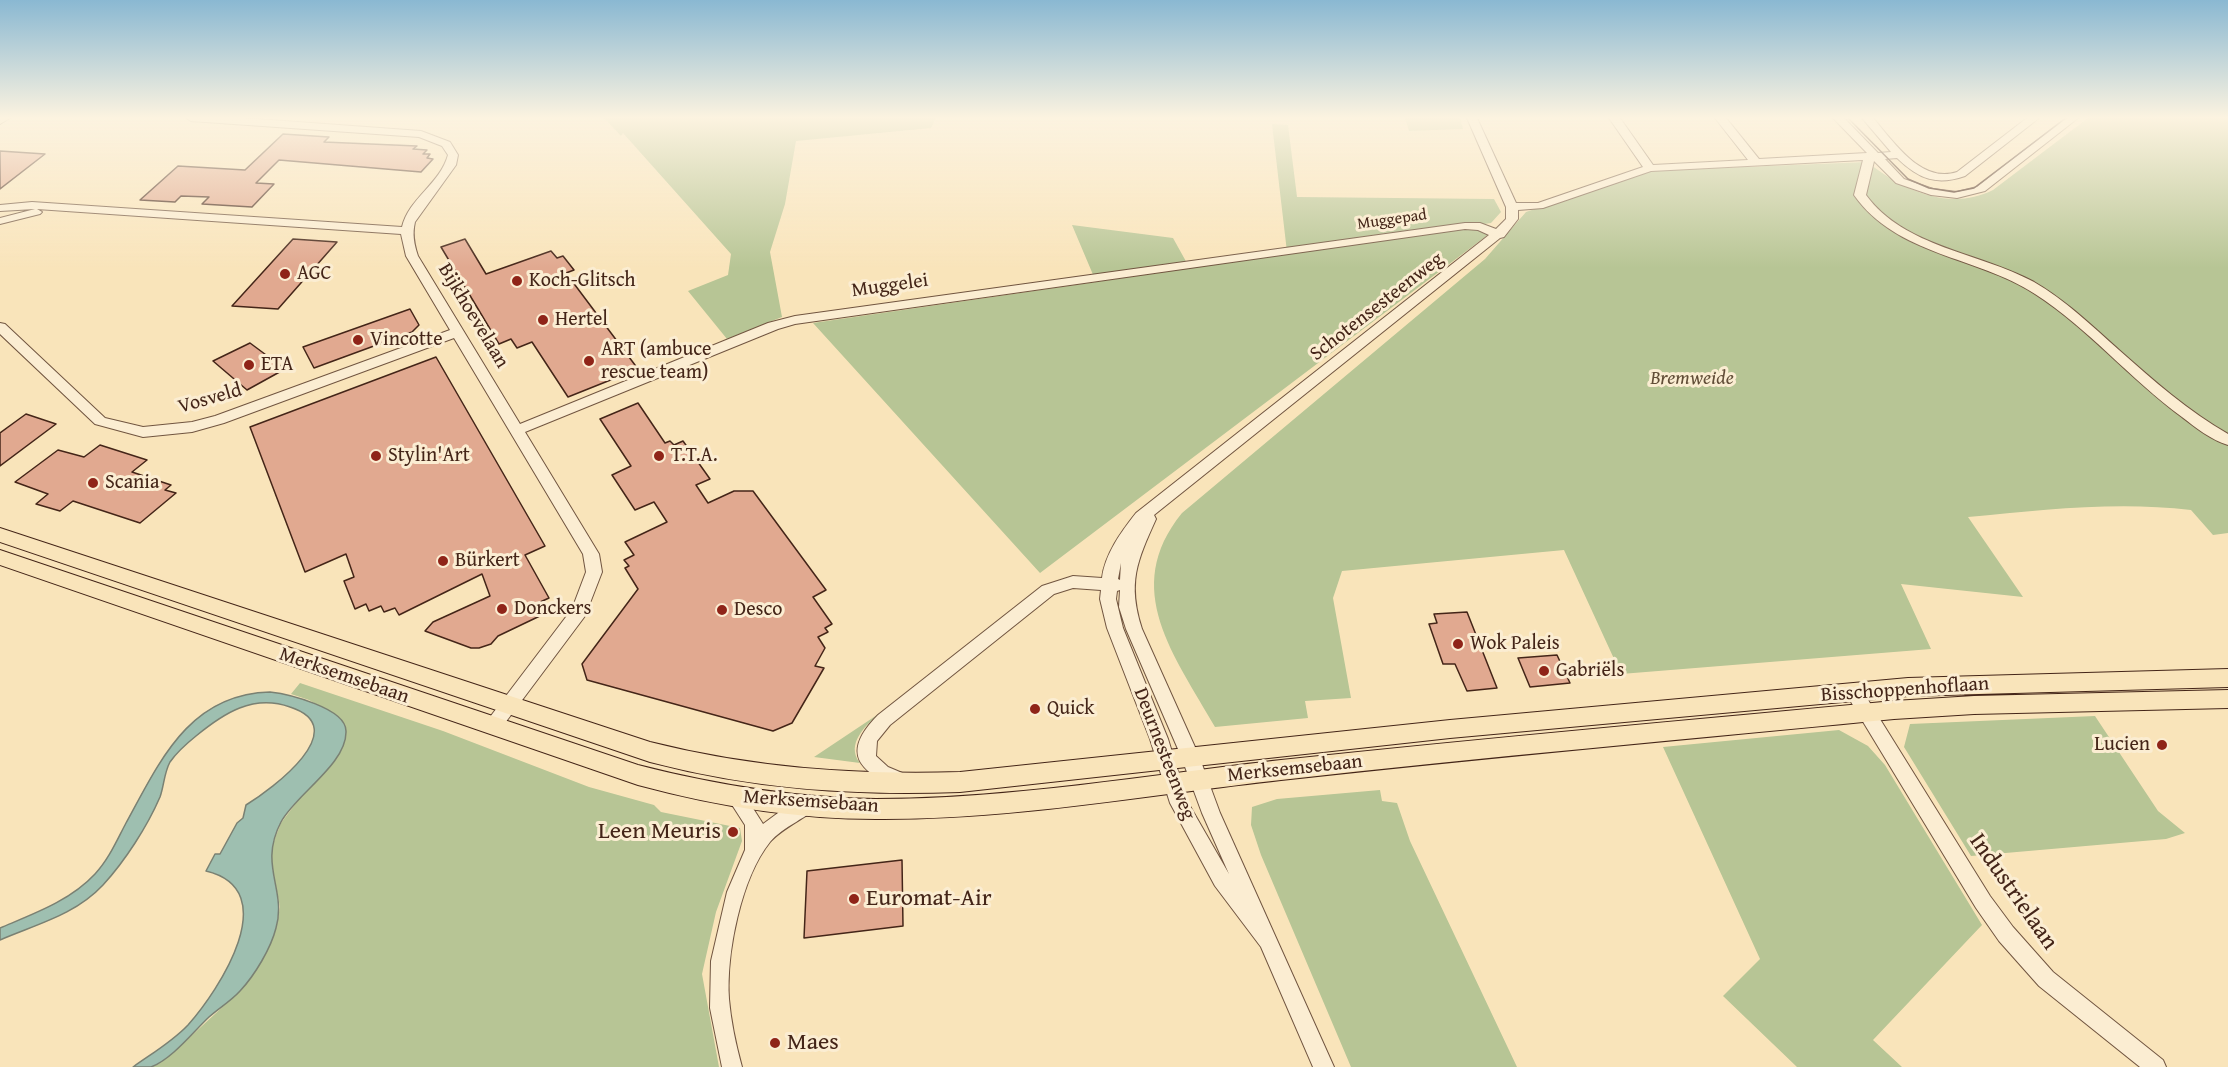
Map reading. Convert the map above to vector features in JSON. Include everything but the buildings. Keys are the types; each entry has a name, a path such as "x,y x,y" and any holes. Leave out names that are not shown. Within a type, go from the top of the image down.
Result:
{"main road":[{"name":"Merksemsebaan","path":"0,535 630,746 706,767 782,778 908,785 983,780 1191,756 1582,717"},
{"name":"Merksemsebaan","path":"0,557 638,775 736,797 810,806 951,807 1199,779 1657,733"},
{"name":"Bisschoppenhoflaan","path":"1582,717 1854,692 1974,684 2228,678"},
{"name":"Bisschoppenhoflaan","path":"1657,733 1867,712 1974,705 2228,699"}],"street":[{"path":"0,208 32,205 407,231 412,218 450,168"},
{"path":"1494,168 1512,207 1539,206 1654,168"},
{"path":"1868,168 1860,195 1878,218 1905,234 2012,276 2041,292 2182,411 2228,440"},
{"path":"1884,168 1900,181 1925,190 1957,195 1976,191 2007,168"},
{"path":"1916,168 1937,177 1957,176 1968,168"},
{"name":"Schotensesteenweg","path":"1176,489 1500,235 1511,223 1512,207"},
{"path":"0,221 51,208"},
{"name":"Muggepad","path":"1287,252 1465,226 1480,227 1500,235"},
{"name":"Bijkhoevelaan","path":"407,231 412,256 591,554 594,572 579,612 492,726"},
{"name":"Muggelei","path":"518,430 773,326 795,320 1287,252"},
{"name":"Vosveld","path":"0,327 100,420 124,429 143,432 192,427 219,420 457,332"},
{"name":"Deurnesteenweg","path":"1176,489 1141,517 1126,536 1116,555 1108,585 1108,599 1115,628 1166,759 1179,803 1222,880 1268,940"},
{"name":"Deurnesteenweg","path":"1158,504 1134,548 1126,586 1127,607 1134,630 1191,756 1324,1067"},
{"path":"908,785 896,776 878,771 870,763 866,749 868,737 874,729 1028,605 1060,583 1126,586"},
{"name":"Industrielaan","path":"1854,692 1983,902 2006,934 2046,979 2156,1067"},
{"path":"736,797 754,823 753,852"},
{"path":"732,1067 719,998 724,935 753,852 763,837 791,813 810,806"}],"green space":[{"path":"654,168 791,168 785,204 770,252 782,317 727,339 688,291 728,275 731,254"},
{"path":"1277,168 1293,168 1297,197 1494,199 1501,212 1491,223 1287,252"},
{"name":"Bremweide","path":"1723,168 1875,168 1911,189 1927,195 1960,199 1993,190 2022,168 2228,168 2228,533 2213,535 2191,510 2163,507 2107,506 1968,517 2023,597 1901,584 1931,649 1621,674 1564,550 1342,571 1333,598 1351,698 1305,701 1308,718 1215,727 1184,674 1160,622 1155,595 1155,569 1164,541 1182,513 1485,259 1526,212 1643,171"},
{"path":"1072,225 1173,238 1188,265 1094,277"},
{"path":"1468,228 1489,234 1040,573 813,323"},
{"path":"300,683 443,731 589,787 654,805 661,812 740,828 742,841 716,912 702,974 719,1067 150,1067 177,1049 242,989 276,929 280,907 270,856 274,841 281,823 302,795 341,719 309,700 291,694"},
{"path":"880,713 859,735 856,742 856,756 860,763 814,757"},
{"path":"2095,716 2158,811 2185,833 2166,839 1971,856 1904,747 1910,724"},
{"path":"1839,730 1868,746 1885,765 1982,925 1873,1040 1902,1067 1797,1067 1723,996 1760,959 1663,747"},
{"path":"1380,790 1382,801 1397,803 1410,841 1517,1067 1351,1067 1261,855 1251,825 1252,807 1277,799"}],"shaded area":[{"path":"270,692 327,709 337,715 346,731 344,743 338,755 330,767 288,811 275,838 272,865 278,914 274,936 257,969 236,995 209,1017 167,1058 151,1067 133,1067 188,1025 215,989 228,966 238,942 243,919 241,898 229,882 206,871 215,854 220,854 237,823 243,818 246,805 273,786 302,758 311,743 314,729 308,717 290,707 264,703 251,704 217,720 185,745 170,762 160,797 149,820 127,855 103,885 68,911 0,940 0,928 63,899 95,874 109,856 165,755 180,735 198,718 218,705 242,696"}],"tram line":[{"path":"1897,168 1908,179 1929,188 1954,192 1974,188 2001,168"}],"place":[{"name":"AGC","path":"285,274"},
{"name":"Koch-Glitsch","path":"517,281"},
{"name":"Hertel","path":"543,320"},
{"name":"Vincotte","path":"358,340"},
{"name":"ART (ambuce rescue team)","path":"589,361"},
{"name":"ETA","path":"249,365"},
{"name":"Stylin'Art","path":"376,456"},
{"name":"T.T.A.","path":"659,456"},
{"name":"Scania","path":"93,483"},
{"name":"Bürkert","path":"443,561"},
{"name":"Donckers","path":"502,609"},
{"name":"Desco","path":"722,610"},
{"name":"Wok Paleis","path":"1458,644"},
{"name":"Gabriëls","path":"1544,671"},
{"name":"Quick","path":"1035,709"},
{"name":"Lucien","path":"2162,745"},
{"name":"Leen Meuris","path":"733,832"},
{"name":"Euromat-Air","path":"854,899"},
{"name":"Maes","path":"775,1043"}]}
